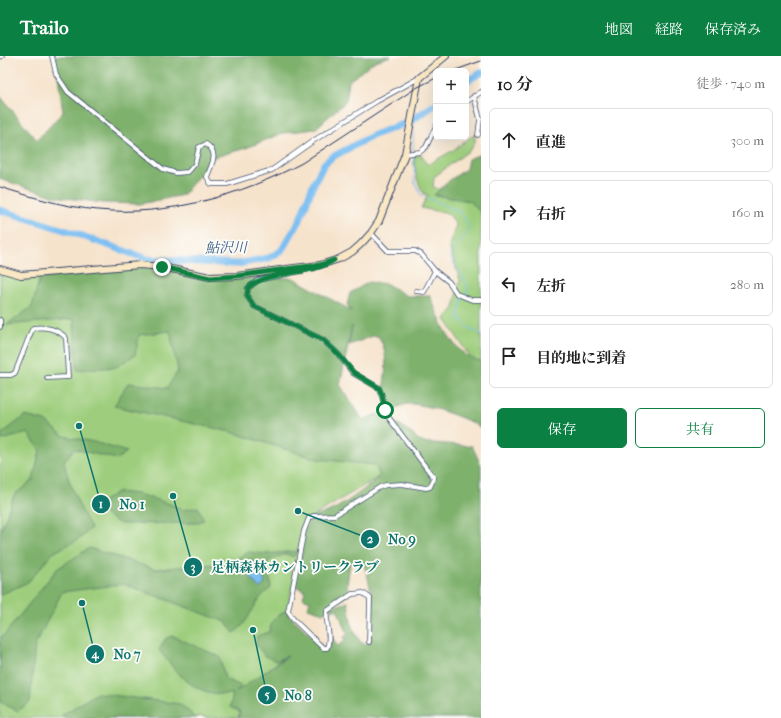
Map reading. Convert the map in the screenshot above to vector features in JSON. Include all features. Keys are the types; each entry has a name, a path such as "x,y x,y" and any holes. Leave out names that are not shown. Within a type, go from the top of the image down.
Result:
{"street":[{"path":"52,56 56,74 68,92 164,169 176,173 188,172 195,164 199,147 206,144 211,148 214,153 213,163 207,177 211,184 227,184 272,170 313,141 377,101 419,78 446,56"},
{"path":"0,269 21,275 140,265 162,267 210,278 320,265 352,252 371,234 379,221 405,154 419,78"},
{"path":"469,100 481,92"},
{"path":"474,96 480,119 478,135"},
{"path":"405,154 420,152 426,147 433,132"},
{"path":"371,234 388,251 415,251 421,254 435,271 449,282 457,294 472,300 481,300"},
{"path":"334,260 322,267 258,280 252,284 246,292 254,306 323,340 338,354 354,373 379,388 388,418 434,478 430,487 426,488 402,484 380,486 335,515 313,516 305,526 298,568 287,605 289,614 323,648 327,648 329,643 326,617 327,611 352,594 363,593 370,598 369,642"},
{"path":"416,291 424,292 435,271"},
{"path":"0,320 0,327"},
{"path":"0,375 11,375 15,373 33,328 55,329 66,338 68,377 47,378"}],"green space":[{"path":"55,56 391,56 375,61 349,81 346,101 315,129 283,133 246,148 214,157 183,195 140,204 103,203 53,196 0,179 0,96 37,140 63,112"},
{"path":"475,134 475,142 471,149 434,177 433,187 470,201 481,211 481,361 472,360 445,319 454,308 460,280 449,246 456,225 449,214 421,208 428,195 424,194 419,185 415,171 414,155 422,155 427,165 452,151 469,140"},
{"path":"481,154 481,213 470,201 434,195 450,180 466,169 468,159"},
{"path":"147,265 202,276 293,278 352,311 347,305 350,293 369,282 387,284 407,296 430,296 448,335 455,344 462,352 471,358 481,361 481,428 467,420 434,408 407,404 395,408 383,393 386,364 382,343 378,336 373,336 349,345 352,326 340,385 363,420 377,414 406,429 421,442 472,446 481,465 481,718 238,718 240,712 230,707 233,694 220,694 199,689 182,677 159,650 166,638 173,636 220,657 225,679 241,686 236,692 288,656 276,661 265,656 256,645 257,636 269,632 273,620 285,611 326,650 330,645 328,631 337,646 345,641 344,637 348,634 337,609 329,612 333,607 348,602 352,627 361,643 370,644 372,613 371,592 363,563 355,561 350,563 347,585 351,593 323,613 308,608 310,601 303,598 305,591 294,585 303,541 313,516 330,511 339,506 380,476 375,465 317,459 231,432 114,406 128,383 167,388 178,371 170,331 139,335 135,355 116,367 77,370 74,319 6,325 32,307 41,273"},
{"path":"0,271 5,273 158,275 375,465 380,476 313,516 290,596 286,656 233,696 240,713 238,718 207,718 198,716 197,718 0,718"},
{"path":"25,416 45,421 64,436 94,442 127,452 117,459 74,449 64,461 75,496 91,528 81,538 53,553 28,582 0,595 0,533 14,495 33,480 40,450 28,433 2,440 0,435"},
{"path":"117,492 138,494 170,504 183,510 198,507 204,520 195,523 120,524 100,511 102,502"},
{"path":"89,548 155,569 228,563 249,552 266,554 296,551 294,557 286,554 268,561 271,588 260,598 244,623 234,633 226,622 124,584 62,592 35,645 30,702 18,711 0,702 0,638 5,634 57,569"},
{"path":"97,693 180,704 196,718 66,718 62,715"}],"water":[{"path":"256,561 265,583 260,588 250,575 251,564"}],"waterway":[{"name":"鮎沢川","path":"469,79 481,73"},
{"name":"鮎沢川","path":"0,210 71,232 147,259 237,264 269,258 281,251 299,222 314,183 324,164 332,157 376,134 409,122 433,106"},
{"path":"413,151 414,118"},
{"path":"413,154 415,183 421,195 460,212 468,223 468,232 451,252 450,257 469,289 465,295"},
{"path":"463,297 459,311 459,318 469,328 481,335"}],"railway":[{"path":"461,68 481,61"},
{"path":"0,187 60,204 98,210 150,210 177,207 203,201 254,185 302,163 416,88 433,80"}],"place":[{"name":"No 1","path":"79,426"},
{"name":"足柄森林カントリークラブ","path":"173,496"},
{"name":"No 9","path":"298,511"},
{"name":"No 7","path":"82,603"},
{"name":"No 8","path":"253,630"}],"route":[{"path":"162,267 210,278 320,265 334,260 322,267 258,280 248,288 246,292 247,296 254,306 323,340 338,354 354,373 379,388 385,410"}]}
